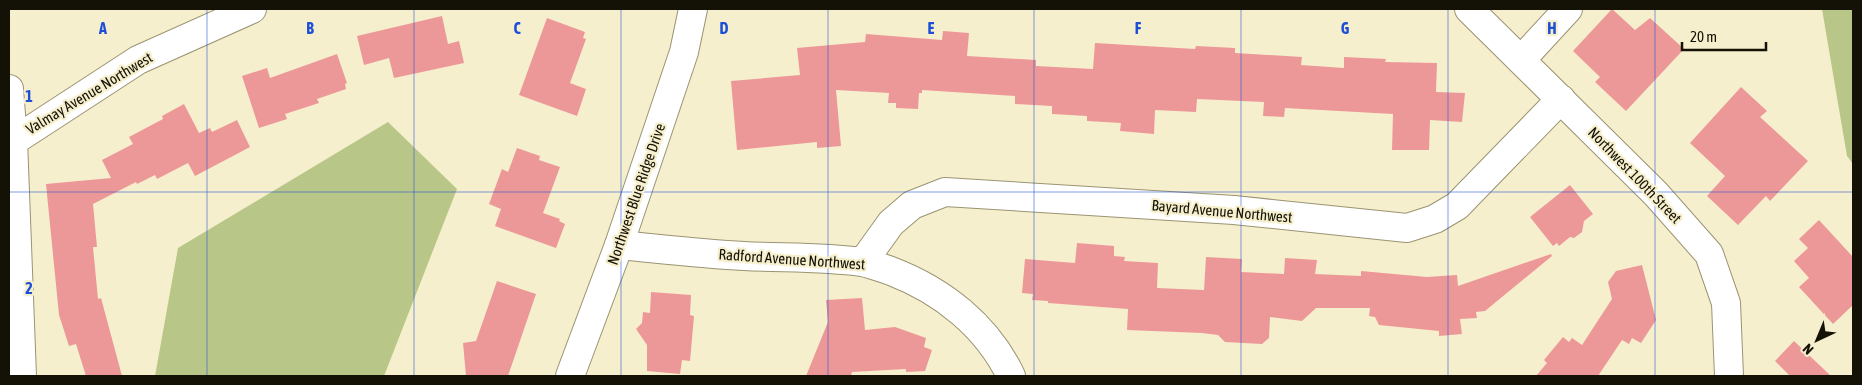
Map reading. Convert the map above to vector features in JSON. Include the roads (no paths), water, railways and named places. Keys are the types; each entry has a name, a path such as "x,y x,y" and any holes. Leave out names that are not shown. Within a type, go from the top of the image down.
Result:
{"street":[{"name":"Valmay Avenue Northwest","path":"11,142 138,60 252,9"},
{"name":"Northwest Blue Ridge Drive","path":"570,376 619,245 684,52 693,9"},
{"name":"Northwest 100th Street","path":"1469,9 1656,194 1709,254 1726,303 1729,376"},
{"path":"1521,60 1568,9"},
{"path":"9,89 22,376"},
{"name":"Bayard Avenue Northwest","path":"863,262 891,223 912,205 945,192 1234,210 1407,228 1435,219 1457,206 1561,99"},
{"name":"Radford Avenue Northwest","path":"619,245 739,256 863,262 907,278 948,302 969,318 987,338 1011,376"}]}
